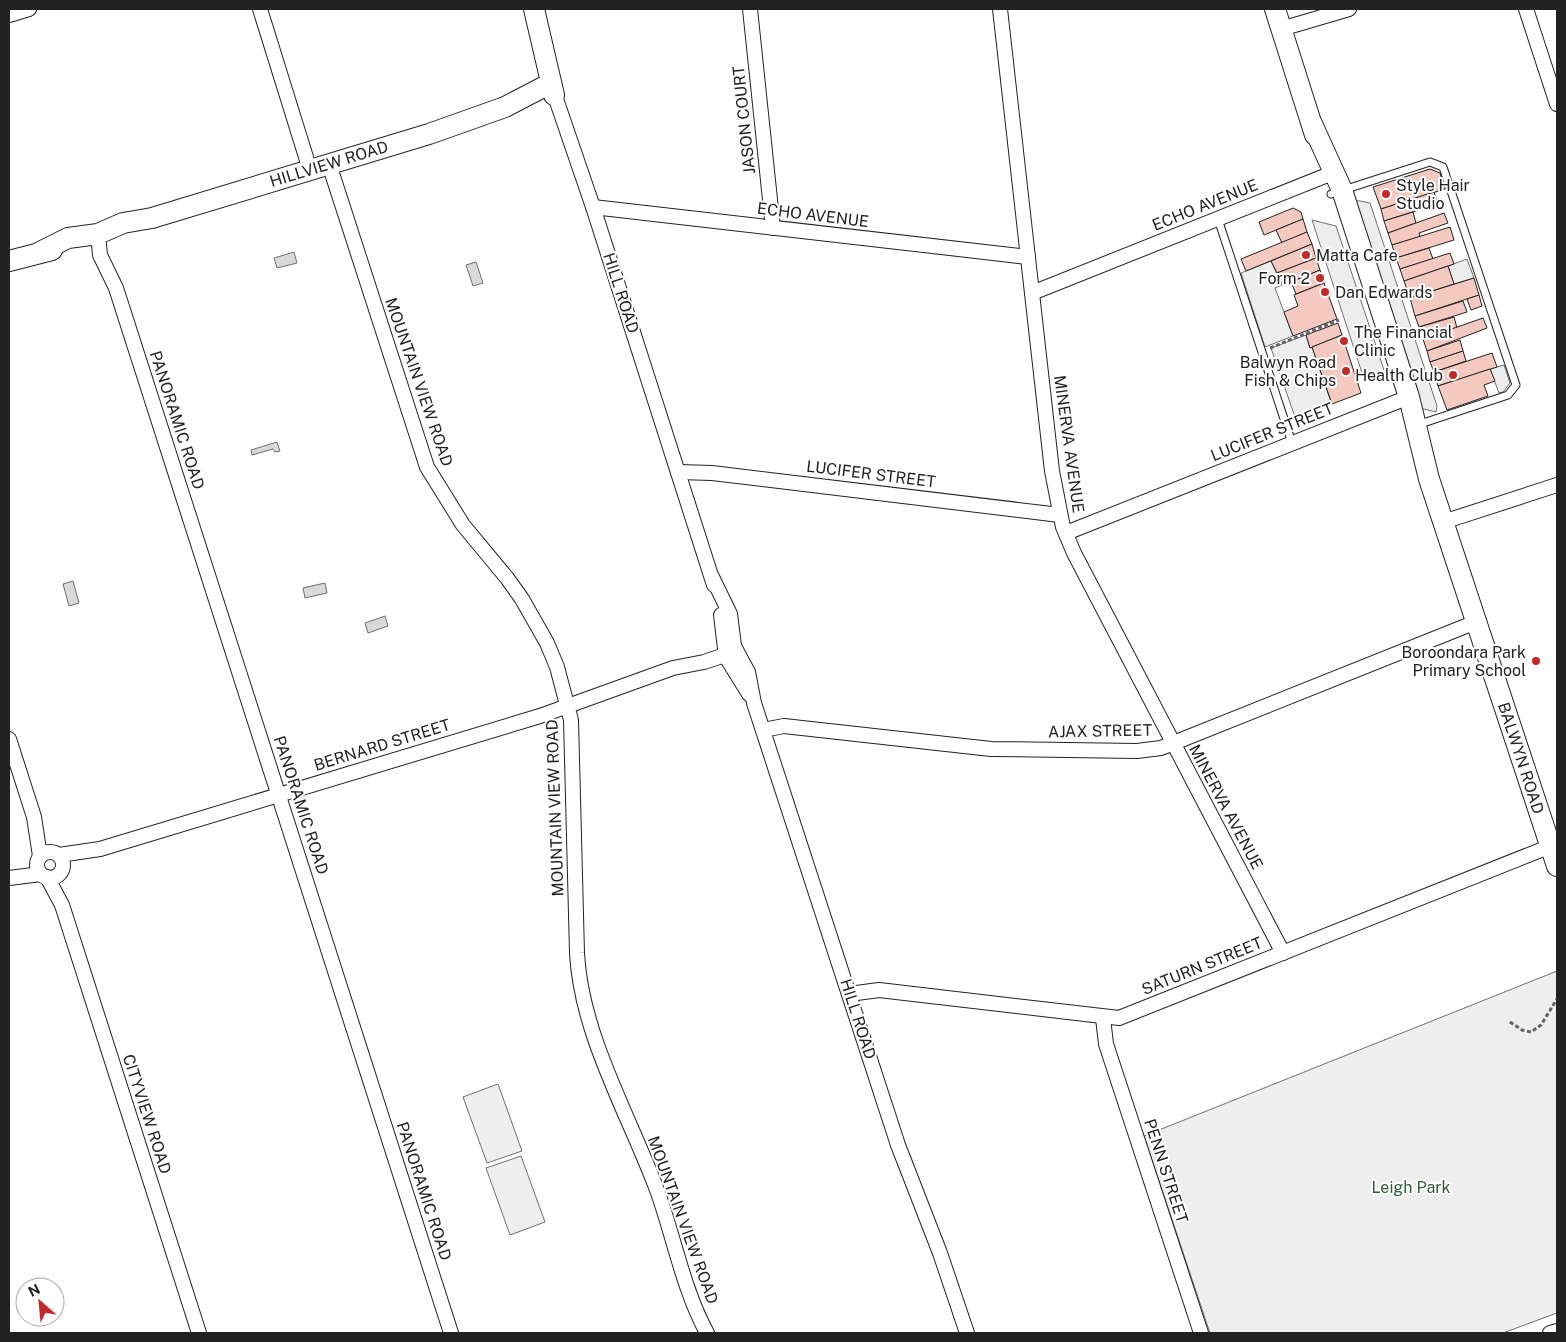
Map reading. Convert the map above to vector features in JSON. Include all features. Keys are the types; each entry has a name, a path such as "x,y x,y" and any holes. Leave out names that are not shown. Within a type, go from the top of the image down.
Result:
{"street":[{"path":"9,15 29,9"},
{"name":"MOUNTAIN VIEW ROAD","path":"260,9 427,467 463,525 522,599 552,655 568,706 572,737 577,953 581,993 619,1101 666,1215 695,1308 707,1333"},
{"name":"HILL ROAD","path":"534,9 553,90 593,207 712,577 730,614 727,649 748,672 754,703 898,1145 967,1333"},
{"name":"JASON COURT","path":"750,9 773,228"},
{"name":"MINERVA AVENUE","path":"1000,9 1052,471 1060,514 1066,533 1173,744 1284,952"},
{"name":"BALWYN ROAD","path":"1275,9 1557,866"},
{"path":"1281,28 1349,9"},
{"path":"1526,9 1557,104"},
{"name":"HILLVIEW ROAD","path":"9,261 40,252 68,238 101,240 123,223 152,218 429,134 553,90"},
{"name":"ECHO AVENUE","path":"1032,293 1218,219 1333,183"},
{"name":"ECHO AVENUE","path":"593,207 1028,257"},
{"name":"PANORAMIC ROAD","path":"101,240 451,1333"},
{"name":"LUCIFER STREET","path":"1066,533 1403,399"},
{"name":"LUCIFER STREET","path":"678,472 712,473 1060,514"},
{"path":"1443,522 1557,484"},
{"name":"AJAX STREET","path":"763,730 784,726 991,749 1137,751 1173,744 1476,622"},
{"name":"BERNARD STREET","path":"9,877 568,706 673,668 693,657 727,649"},
{"name":"CITYVIEW ROAD","path":"9,738 199,1333"},
{"name":"SATURN STREET","path":"849,994 879,990 1103,1018 1119,1018 1551,846"},
{"name":"PENN STREET","path":"1103,1018 1106,1044 1201,1333"},
{"path":"1550,1333 1557,1330"}],"lane":[{"path":"1333,183 1430,162 1442,167 1516,385 1508,395 1412,427"},
{"path":"1218,219 1292,443"}],"path":[{"path":"1261,351 1339,320"},
{"path":"1510,1022 1522,1030 1532,1032 1541,1025 1557,999"}],"green space":[{"name":"Leigh Park","path":"1557,971 1557,1313 1503,1333 1210,1333 1144,1136"},
{"path":"498,1084 522,1151 487,1163 463,1097"},
{"path":"521,1156 545,1222 510,1235 486,1168"}],"shaded area":[{"path":"1349,199 1370,203 1437,406 1436,412 1416,407"},
{"path":"1312,220 1336,226 1388,382 1363,376"},
{"path":"294,252 297,263 277,268 274,258"},
{"path":"1467,259 1474,278 1454,284 1448,266"},
{"path":"1271,261 1282,285 1275,288 1293,336 1265,347 1241,273"},
{"path":"476,262 483,283 473,286 466,265"},
{"path":"1306,335 1331,402 1295,417 1271,348"},
{"path":"1504,365 1510,383 1503,392 1499,393 1490,369"},
{"path":"277,442 280,451 275,452 273,449 252,455 251,450"},
{"path":"73,581 79,603 69,606 63,584"},
{"path":"325,583 327,593 305,598 303,588"},
{"path":"385,616 388,626 368,633 365,623"}],"building":[{"path":"1430,169 1440,173 1445,189 1381,209 1373,187"},
{"path":"1434,192 1438,204 1384,221 1381,209"},
{"path":"1293,208 1301,212 1303,219 1264,235 1259,222"},
{"path":"1413,212 1416,223 1388,233 1384,221"},
{"path":"1444,213 1448,223 1419,233 1420,237 1392,245 1388,233"},
{"path":"1303,219 1307,232 1282,243 1276,230"},
{"path":"1450,227 1454,240 1396,258 1392,245"},
{"path":"1307,232 1312,244 1246,271 1241,259"},
{"path":"1312,244 1316,258 1277,273 1271,261"},
{"path":"1429,248 1433,259 1400,269 1396,258"},
{"path":"1450,253 1454,264 1404,281 1400,269"},
{"path":"1316,258 1320,270 1291,282 1290,279 1281,283 1277,273"},
{"path":"1448,266 1454,284 1410,298 1404,281"},
{"path":"1320,270 1324,283 1296,294 1291,282"},
{"path":"1474,278 1479,295 1415,316 1410,298"},
{"path":"1324,283 1337,319 1293,336 1284,312 1298,306 1294,295"},
{"path":"1479,295 1482,306 1471,310 1467,299"},
{"path":"1463,301 1467,312 1419,327 1415,316"},
{"path":"1454,317 1457,328 1423,339 1419,327"},
{"path":"1483,318 1487,328 1427,351 1423,339"},
{"path":"1338,323 1342,335 1310,348 1306,335"},
{"path":"1342,335 1361,393 1332,404 1312,347"},
{"path":"1460,340 1463,351 1430,362 1427,351"},
{"path":"1463,351 1466,361 1434,372 1430,362"},
{"path":"1492,353 1497,367 1438,386 1434,372"},
{"path":"1490,369 1495,381 1484,385 1488,396 1447,410 1438,386"}],"place":[{"name":"Style Hair Studio","path":"1386,194"},
{"name":"Matta Cafe","path":"1306,255"},
{"name":"Form 2","path":"1320,278"},
{"name":"Dan Edwards","path":"1325,292"},
{"name":"The Financial Clinic","path":"1344,341"},
{"name":"Balwyn Road Fish & Chips","path":"1346,371"},
{"name":"Health Club","path":"1453,375"},
{"name":"Boroondara Park Primary School","path":"1536,661"}]}
